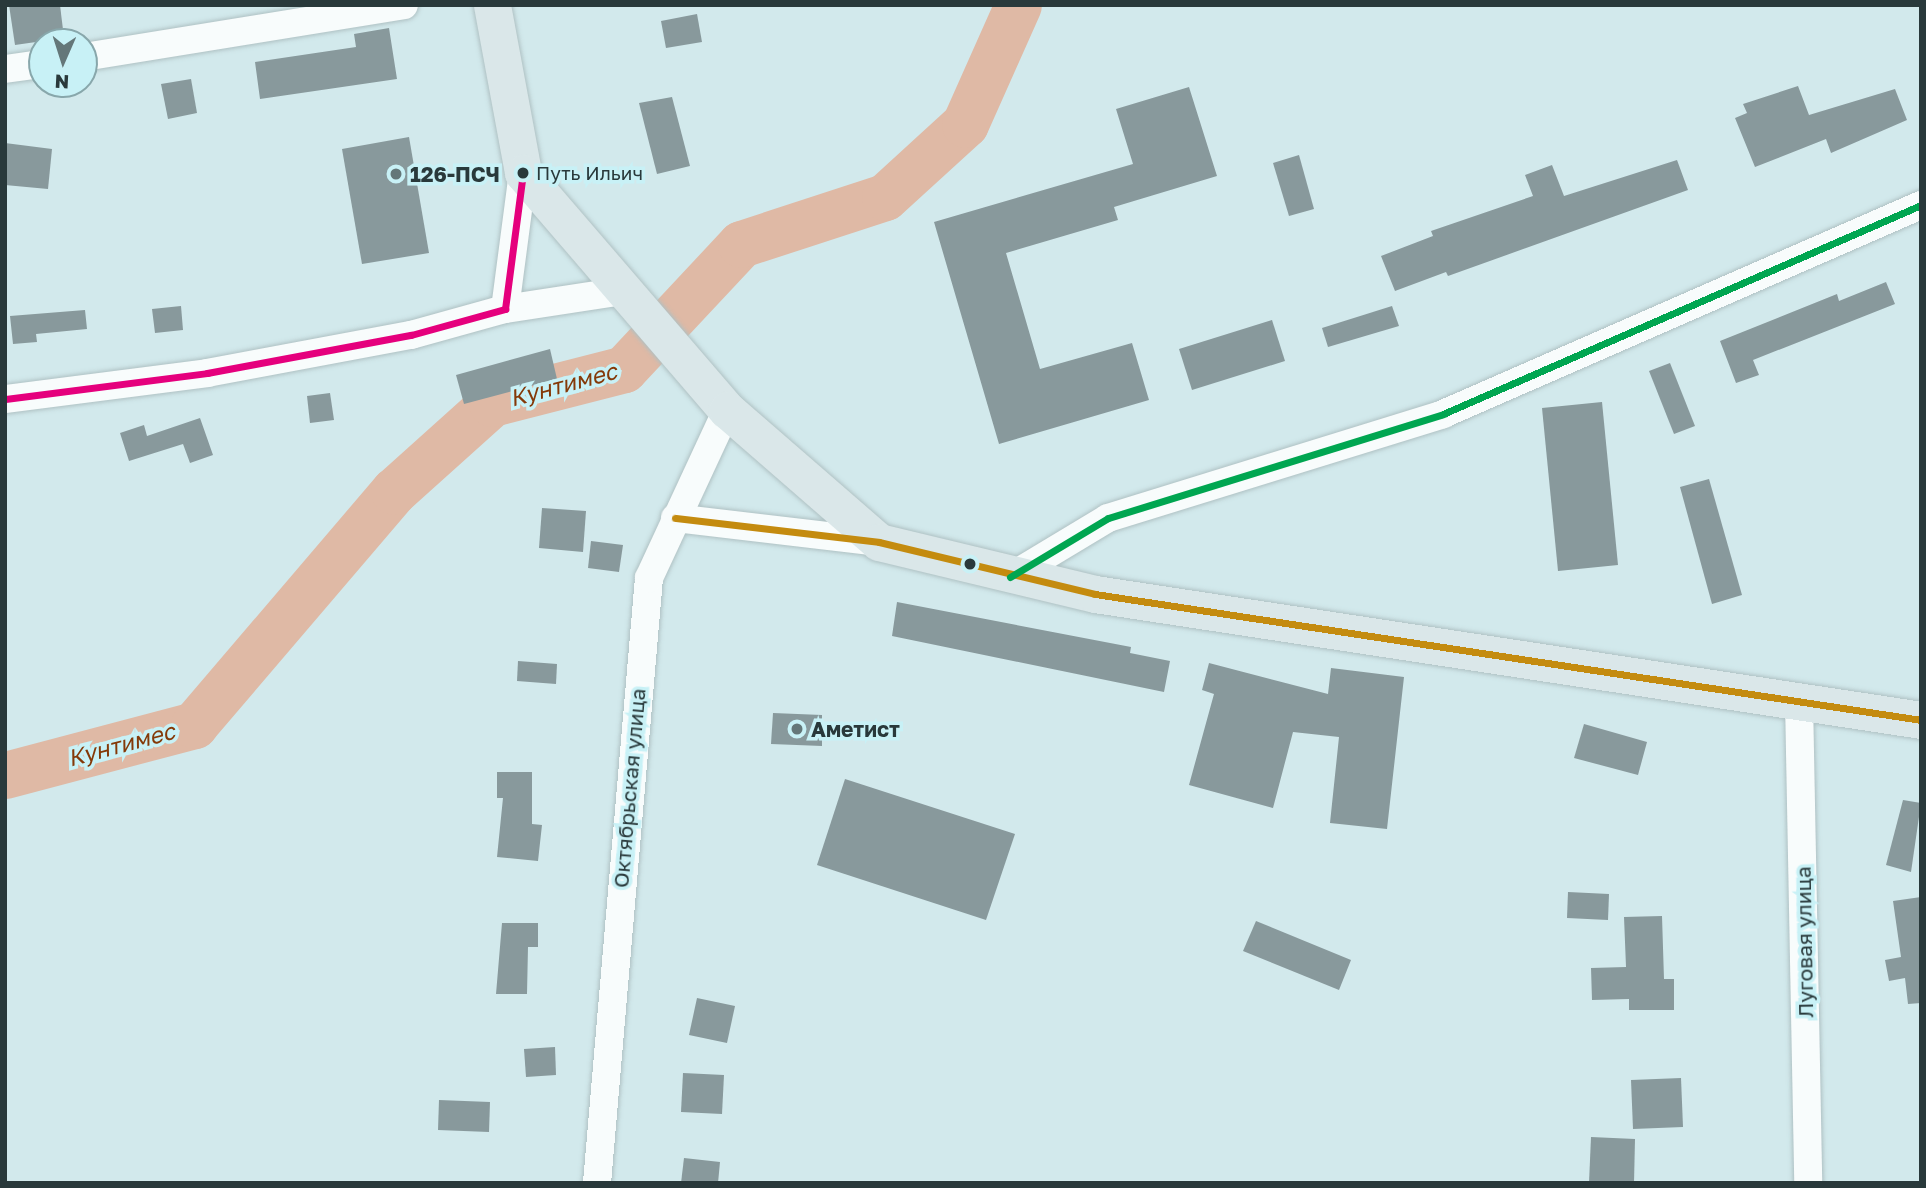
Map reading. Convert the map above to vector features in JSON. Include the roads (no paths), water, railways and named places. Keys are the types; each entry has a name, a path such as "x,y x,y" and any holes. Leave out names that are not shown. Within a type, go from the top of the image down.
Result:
{"main road":[{"path":"492,5 523,173 727,410 879,542 1010,577 1921,720"}],"street":[{"path":"98,55 404,5"},
{"path":"5,69 28,66"},
{"path":"505,309 523,173"},
{"path":"1010,577 1108,518 1443,414 1921,205"},
{"path":"5,399 207,373 411,335 505,309 623,291"},
{"name":"Октябрьская улица","path":"597,1183 649,578 727,410"},
{"path":"675,518 879,542"},
{"name":"Луговая улица","path":"1799,701 1808,1183"}],"waterway":[{"name":"Кунтимес","path":"5,775 194,725 394,491 492,403 624,369 741,244 885,197 965,124 1018,5"}],"place":[{"name":"Путь Ильич","path":"523,173"},
{"name":"126-ПСЧ","path":"396,174"},
{"name":"Аметист","path":"797,729"}]}
